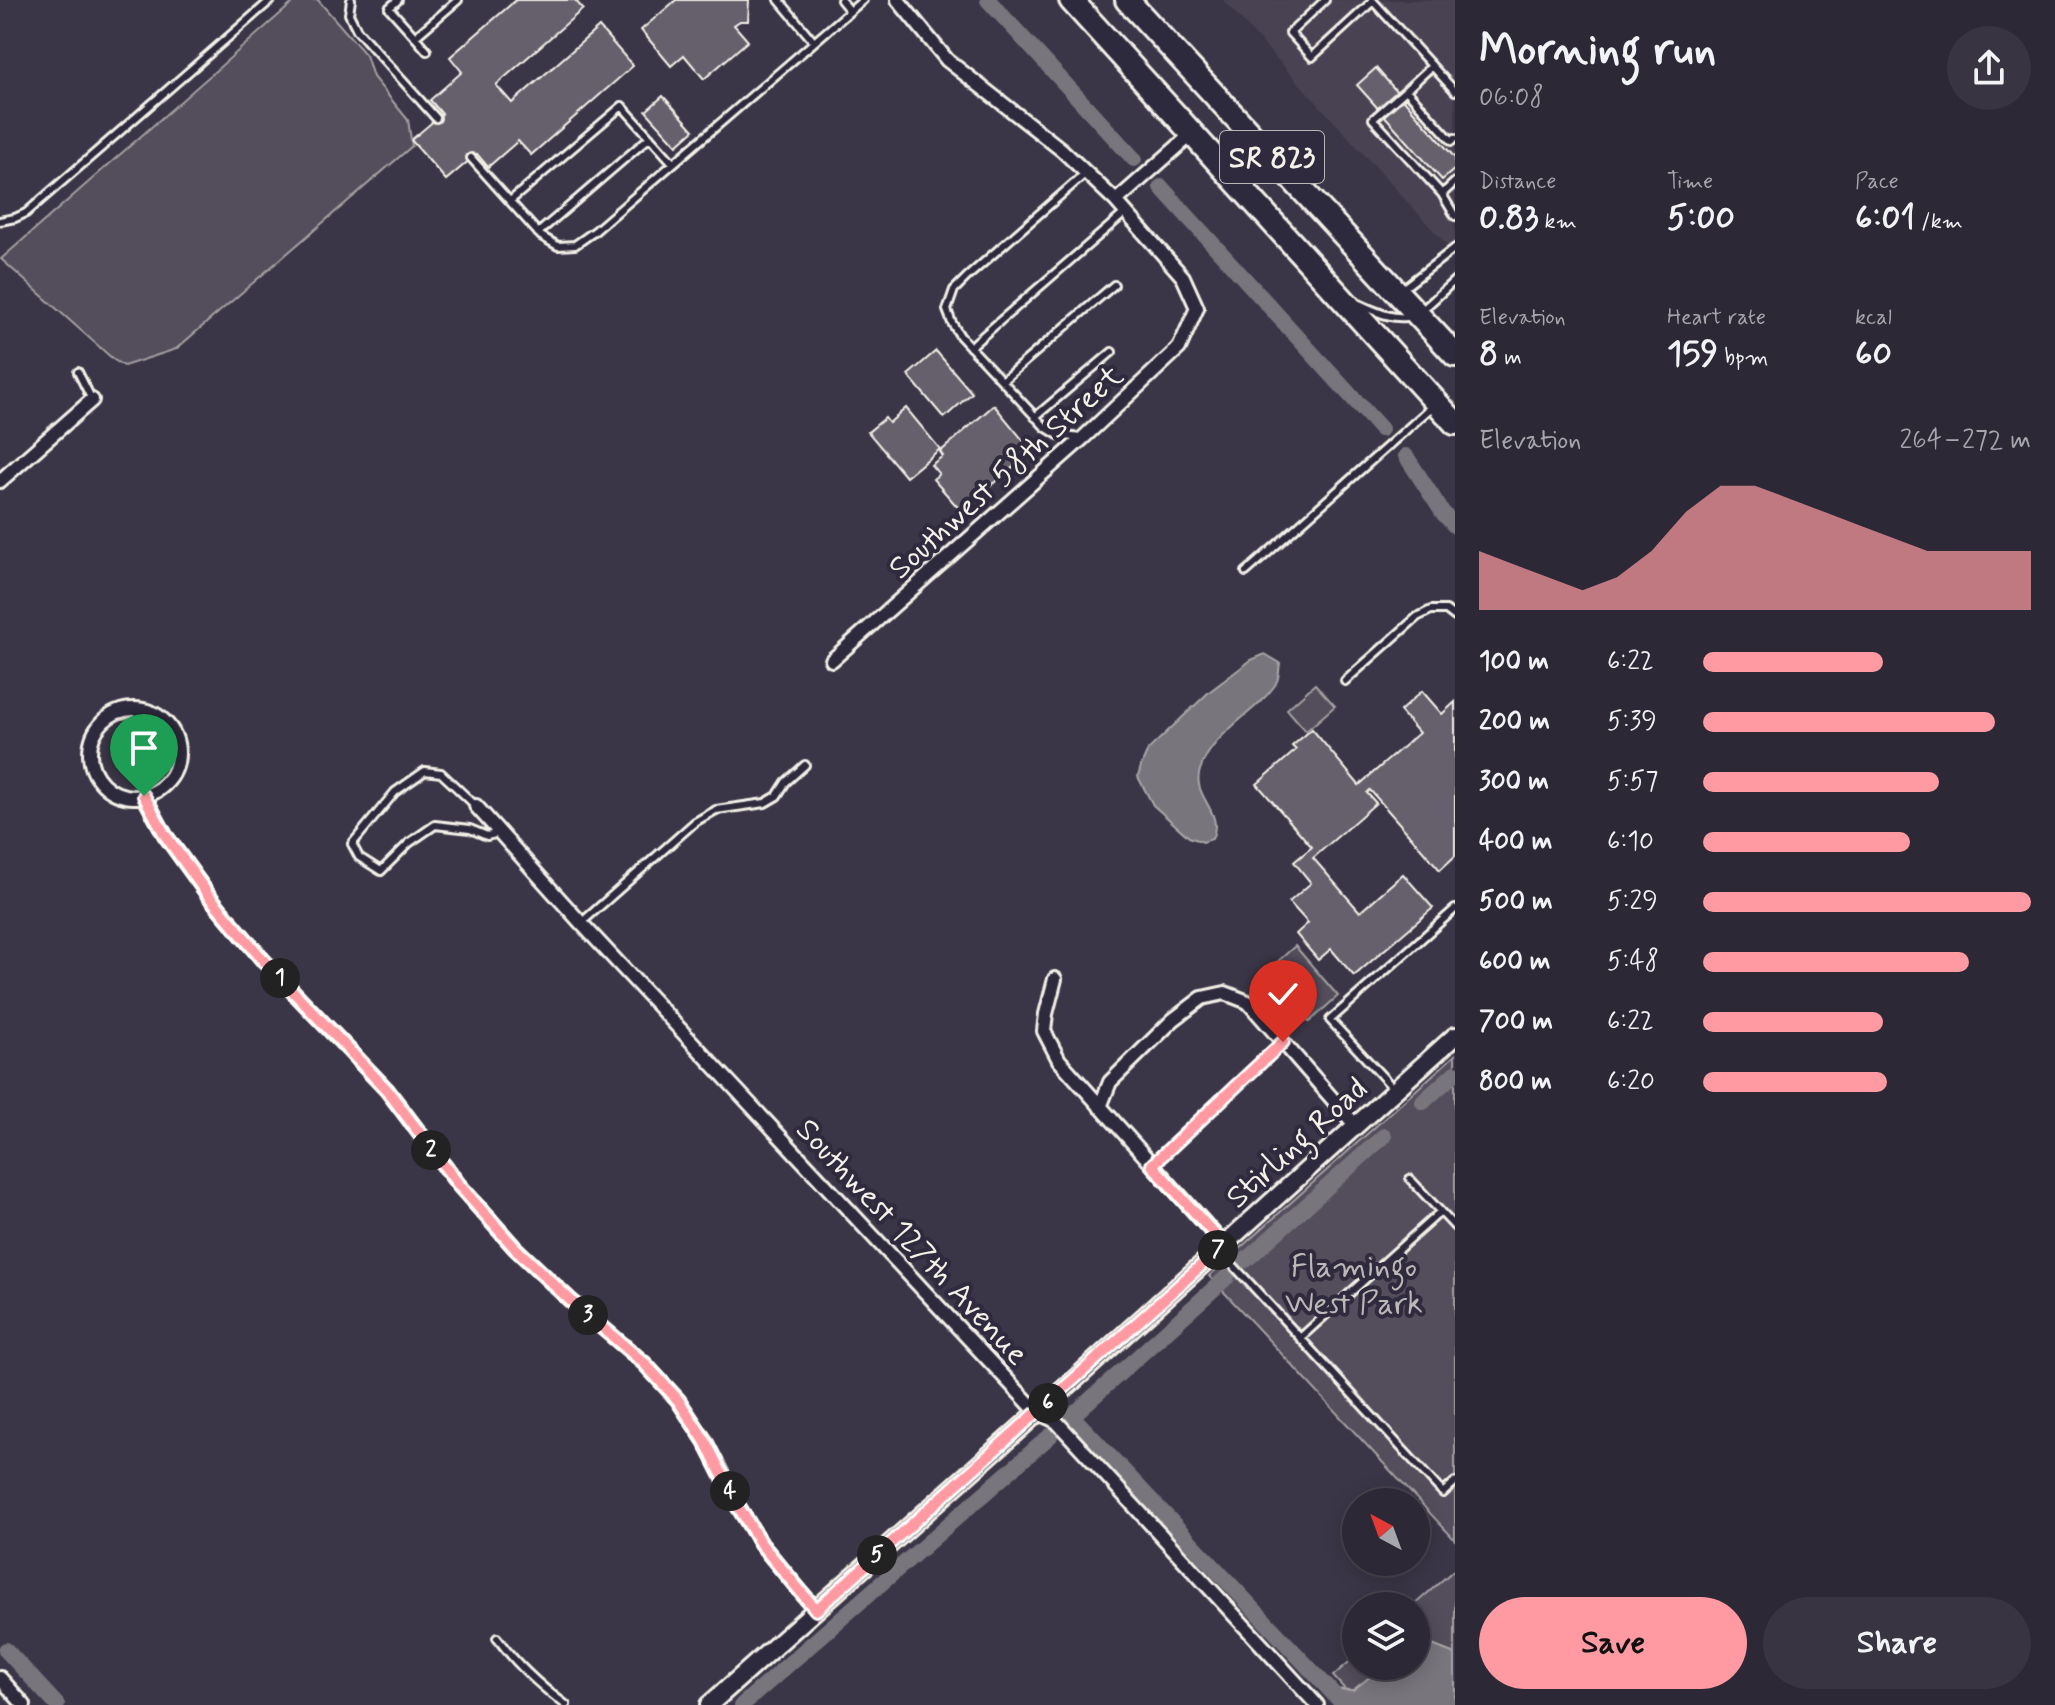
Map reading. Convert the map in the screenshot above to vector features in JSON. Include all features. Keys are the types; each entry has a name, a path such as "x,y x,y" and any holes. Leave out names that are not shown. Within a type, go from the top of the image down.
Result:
{"highway":[{"name":"SR 823","path":"1071,0 1455,423"},
{"name":"SR 823","path":"1127,0 1455,355"}],"street":[{"path":"898,0 947,60 1062,150 1126,212"},
{"path":"1116,201 1193,133"},
{"name":"Southwest 58th Street","path":"832,660 1083,438 1179,348 1197,308 1183,277 1126,212"},
{"path":"0,481 92,400"},
{"path":"131,708 159,715 170,726 176,739 176,768 157,790 144,796 131,797 107,788 98,779 89,754 91,741 104,719 131,708"},
{"path":"144,796 165,835 209,896 263,960 387,1090 458,1184 515,1248 644,1363 678,1400 705,1441 761,1544 816,1610"},
{"name":"Southwest 127th Avenue","path":"476,806 581,923 1037,1412 1056,1421 1317,1705"},
{"path":"1055,979 1044,1031 1059,1060 1221,1247"},
{"path":"1100,1107 1110,1082 1173,1020 1202,998 1225,993 1248,1002 1356,1126"},
{"name":"Stirling Road","path":"709,1705 1455,1036"},
{"path":"0,1678 24,1705"}],"lane":[{"path":"0,221 26,213 271,0"},
{"path":"351,0 349,14 357,30 436,118"},
{"path":"382,0 427,51"},
{"path":"389,8 398,0"},
{"path":"415,37 458,0"},
{"path":"779,0 814,42"},
{"path":"841,0 850,11"},
{"path":"471,158 538,233 558,246 575,245 863,0"},
{"path":"1325,0 1290,33 1312,57 1373,1 1455,91"},
{"path":"1432,66 1373,119 1442,194 1455,216"},
{"path":"1406,90 1454,141"},
{"path":"510,201 622,106 673,163"},
{"path":"538,233 650,137"},
{"path":"1083,438 1058,435 1045,427 970,347 952,323 947,310 954,290 1086,173"},
{"path":"1442,194 1455,182"},
{"path":"970,347 1126,212"},
{"path":"1397,293 1455,248"},
{"path":"1341,295 1380,314 1404,318 1417,314 1455,280"},
{"path":"1002,381 1114,285"},
{"path":"1035,417 1112,352"},
{"path":"78,372 92,400"},
{"path":"1246,572 1437,402"},
{"path":"1345,681 1417,617 1431,610 1446,610 1455,617"},
{"path":"581,923 695,822 716,810 765,803 777,796 786,782 805,765"},
{"path":"476,806 441,773 425,771 395,792 352,844 359,857 381,871 409,843 435,825 470,829 487,836 500,833"},
{"path":"1395,1090 1330,1020 1455,909"},
{"path":"1152,1165 1283,1042"},
{"path":"1410,1179 1455,1227"},
{"path":"1300,1338 1440,1212"},
{"path":"1221,1247 1443,1493 1455,1482"},
{"path":"497,1638 522,1668 566,1705"}],"shaded area":[{"path":"1223,0 1455,0 1455,254"},
{"path":"1265,654 1280,663 1275,685 1216,742 1200,770 1200,788 1214,820 1212,839 1203,842 1189,837 1153,805 1138,777 1141,766 1148,750 1209,692 1251,660"},
{"path":"1430,1644 1455,1654 1455,1705 1344,1705 1330,1689 1353,1690 1366,1680 1430,1680"}],"green space":[{"path":"296,0 318,0 366,55 373,77 408,120 412,146 176,349 124,366 1,259"},
{"path":"1315,684 1335,706 1306,731 1287,709"},
{"path":"1295,946 1338,996 1309,1022 1266,972"},
{"name":"Flamingo West Park","path":"1455,1055 1455,1540 1430,1513 1430,1488 1407,1488 1209,1276"},
{"path":"1455,1569 1455,1705 1359,1705 1333,1676 1342,1668 1342,1680 1430,1680 1429,1592"}],"building":[{"path":"516,0 575,0 583,9 496,85 512,103 599,27 633,66 531,155 518,141 488,167 477,154 446,180 411,140 442,114 430,100 462,72 450,57"},
{"path":"676,0 749,0 748,21 734,25 748,41 704,79 684,55 671,66 641,30"},
{"path":"1376,68 1455,158 1455,169 1442,180 1357,85"},
{"path":"663,96 694,130 677,145 646,111"},
{"path":"936,351 972,393 944,418 908,375"},
{"path":"994,405 1032,451 961,511 933,479 939,474 931,465 943,456 940,452"},
{"path":"906,408 940,449 906,477 868,432 885,418 889,423"},
{"path":"1422,691 1442,714 1455,702 1455,856 1440,870 1370,790 1367,793 1376,803 1313,858 1360,912 1403,874 1433,908 1354,976 1331,949 1318,960 1296,934 1308,923 1289,902 1311,883 1294,862 1312,847 1257,784 1296,750 1292,746 1312,729 1359,785 1419,733 1400,711"}],"waterway":[{"path":"988,0 1134,159"},
{"path":"1161,187 1381,429"},
{"path":"1406,456 1455,526"},
{"path":"1423,1102 1455,1073"},
{"path":"1246,1260 1384,1136"},
{"path":"1227,1277 1072,1416 1344,1705"},
{"path":"742,1705 1050,1436"},
{"path":"6,1650 57,1705"}],"route":[{"path":"144,796 165,835 209,896 263,960 387,1090 458,1184 515,1248 644,1363 678,1400 705,1441 761,1544 816,1610 1224,1245 1152,1165 1283,1042"}]}
